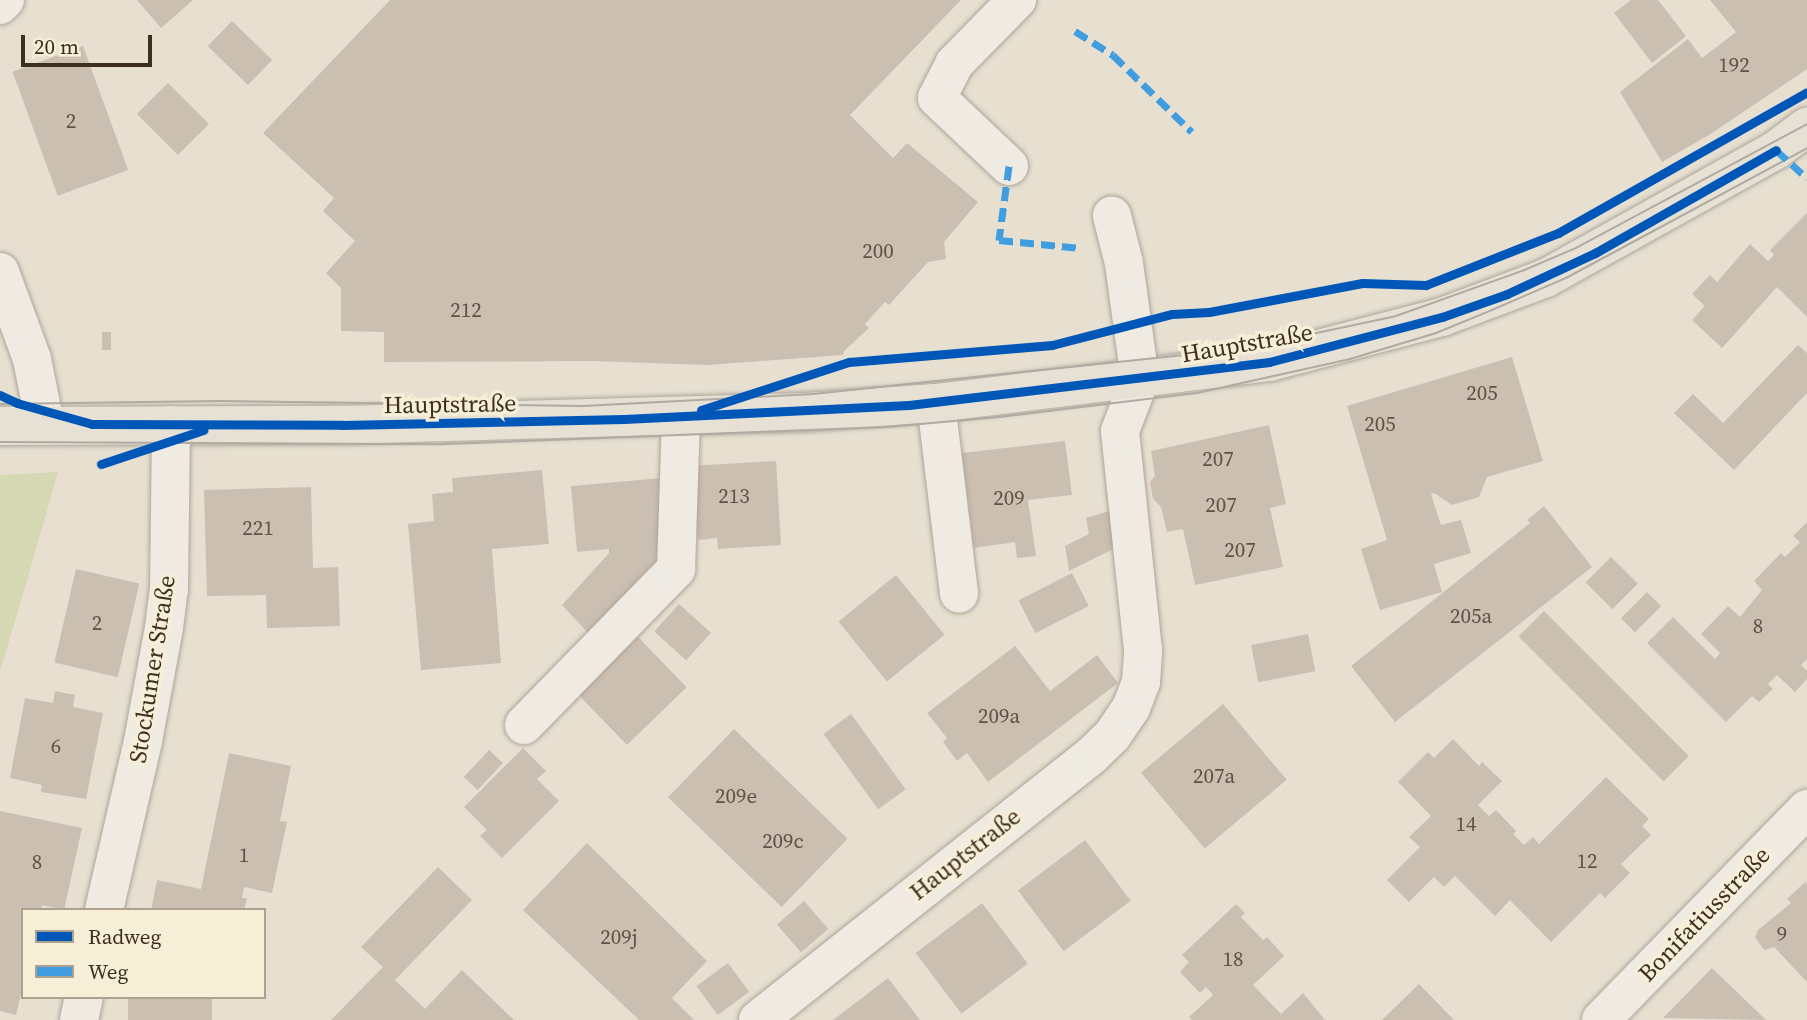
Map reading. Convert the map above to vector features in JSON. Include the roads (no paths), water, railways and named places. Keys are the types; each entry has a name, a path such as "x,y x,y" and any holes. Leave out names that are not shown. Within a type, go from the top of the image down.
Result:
{"main road":[{"name":"Hauptstraße","path":"0,426 342,425 681,417 936,403 1269,362 1442,317 1507,294 1595,253 1792,146 1807,127"}],"street":[{"path":"0,5 5,0"},
{"path":"1009,166 937,98 954,64 1017,0"},
{"path":"1112,216 1124,262 1140,379"},
{"path":"0,272 32,359 45,424"},
{"name":"Hauptstraße","path":"758,1020 1091,756 1112,736 1131,708 1141,682 1143,650 1119,431 1140,379"},
{"path":"936,403 959,594"},
{"path":"524,725 676,569 681,417"},
{"name":"Stockumer Straße","path":"104,908 143,741 164,628 169,590 172,425"},
{"name":"Bonifatiusstraße","path":"1601,1020 1800,829"},
{"path":"79,1020 84,999"}],"tram line":[{"path":"0,404 219,401 583,406 814,394 1241,349 1396,316 1522,271 1576,248 1807,124"},
{"path":"0,442 445,444 887,427 999,417 1197,393 1350,359 1436,333 1566,278 1807,148"}]}
